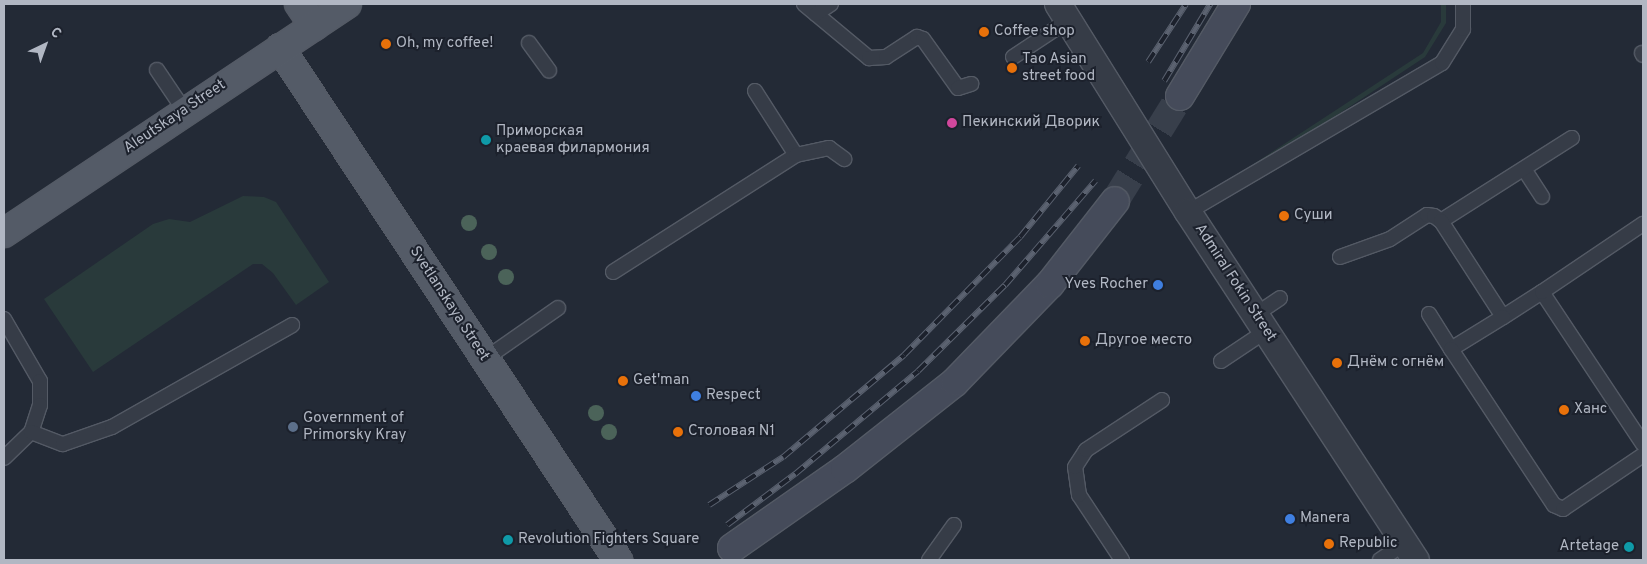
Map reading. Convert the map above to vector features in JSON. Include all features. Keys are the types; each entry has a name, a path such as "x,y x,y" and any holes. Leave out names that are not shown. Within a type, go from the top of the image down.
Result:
{"main road":[{"name":"Aleutskaya Street","path":"4,233 184,110 280,48 306,15 347,4"},
{"path":"1180,96 1236,4"},
{"name":"Svetlanskaya Street","path":"280,48 618,560"},
{"path":"732,548 845,469 955,382 1050,284 1115,201"}],"street":[{"name":"Admiral Fokin Street","path":"1063,12 1188,212 1411,552"}],"lane":[{"path":"804,4 869,58 886,57 917,38 923,39 958,88 971,84"},
{"path":"816,14 831,4"},
{"path":"1188,212 1442,64 1463,29 1464,4"},
{"path":"1013,57 1063,12"},
{"path":"529,43 549,71"},
{"path":"157,70 184,110"},
{"path":"755,91 796,155"},
{"path":"1441,221 1572,138"},
{"path":"613,272 796,155 829,148 844,159"},
{"path":"1524,168 1542,197"},
{"path":"1340,257 1390,239 1427,215 1441,221 1503,317"},
{"path":"1451,349 1542,292 1643,224"},
{"path":"1542,292 1643,444"},
{"path":"1221,361 1260,323 1280,298"},
{"path":"485,359 558,308"},
{"path":"1429,314 1558,508 1563,509 1643,455"},
{"path":"4,319 40,381 40,405 31,432 4,458"},
{"path":"31,432 63,444 112,427 292,325"},
{"path":"1122,560 1079,495 1075,467 1086,450 1162,400"},
{"path":"929,560 954,525"},
{"path":"1380,560 1411,552"}],"shaded area":[{"path":"1441,4 1446,4 1446,23 1425,57 1249,173 1246,169 1423,53 1441,22"},
{"path":"243,196 264,197 276,202 329,282 296,305 273,273 262,264 253,264 93,372 44,299 153,224 169,219 190,222"}],"tunnel":[{"path":"1115,201 1180,96"}],"railway":[{"path":"1148,62 1186,4"},
{"path":"1164,81 1210,4"},
{"path":"709,505 783,457 904,355 1020,237 1078,166"},
{"path":"727,525 795,474 918,371 1005,285 1095,181"}],"place":[{"name":"Coffee shop","path":"984,32"},
{"name":"Oh, my coffee!","path":"386,44"},
{"name":"Tao Asian street food","path":"1012,68"},
{"name":"Пекинский Дворик","path":"952,123"},
{"name":"Приморская краевая филармония","path":"486,140"},
{"name":"Суши","path":"1284,216"},
{"name":"Yves Rocher","path":"1158,285"},
{"name":"Другое место","path":"1085,341"},
{"name":"Днём с огнём","path":"1337,363"},
{"name":"Get'man","path":"623,381"},
{"name":"Respect","path":"696,396"},
{"name":"Ханс","path":"1564,410"},
{"name":"Government of Primorsky Kray","path":"293,427"},
{"name":"Столовая N1","path":"678,432"},
{"name":"Manera","path":"1290,519"},
{"name":"Revolution Fighters Square","path":"508,540"},
{"name":"Republic","path":"1329,544"},
{"name":"Artetage","path":"1629,547"}]}
